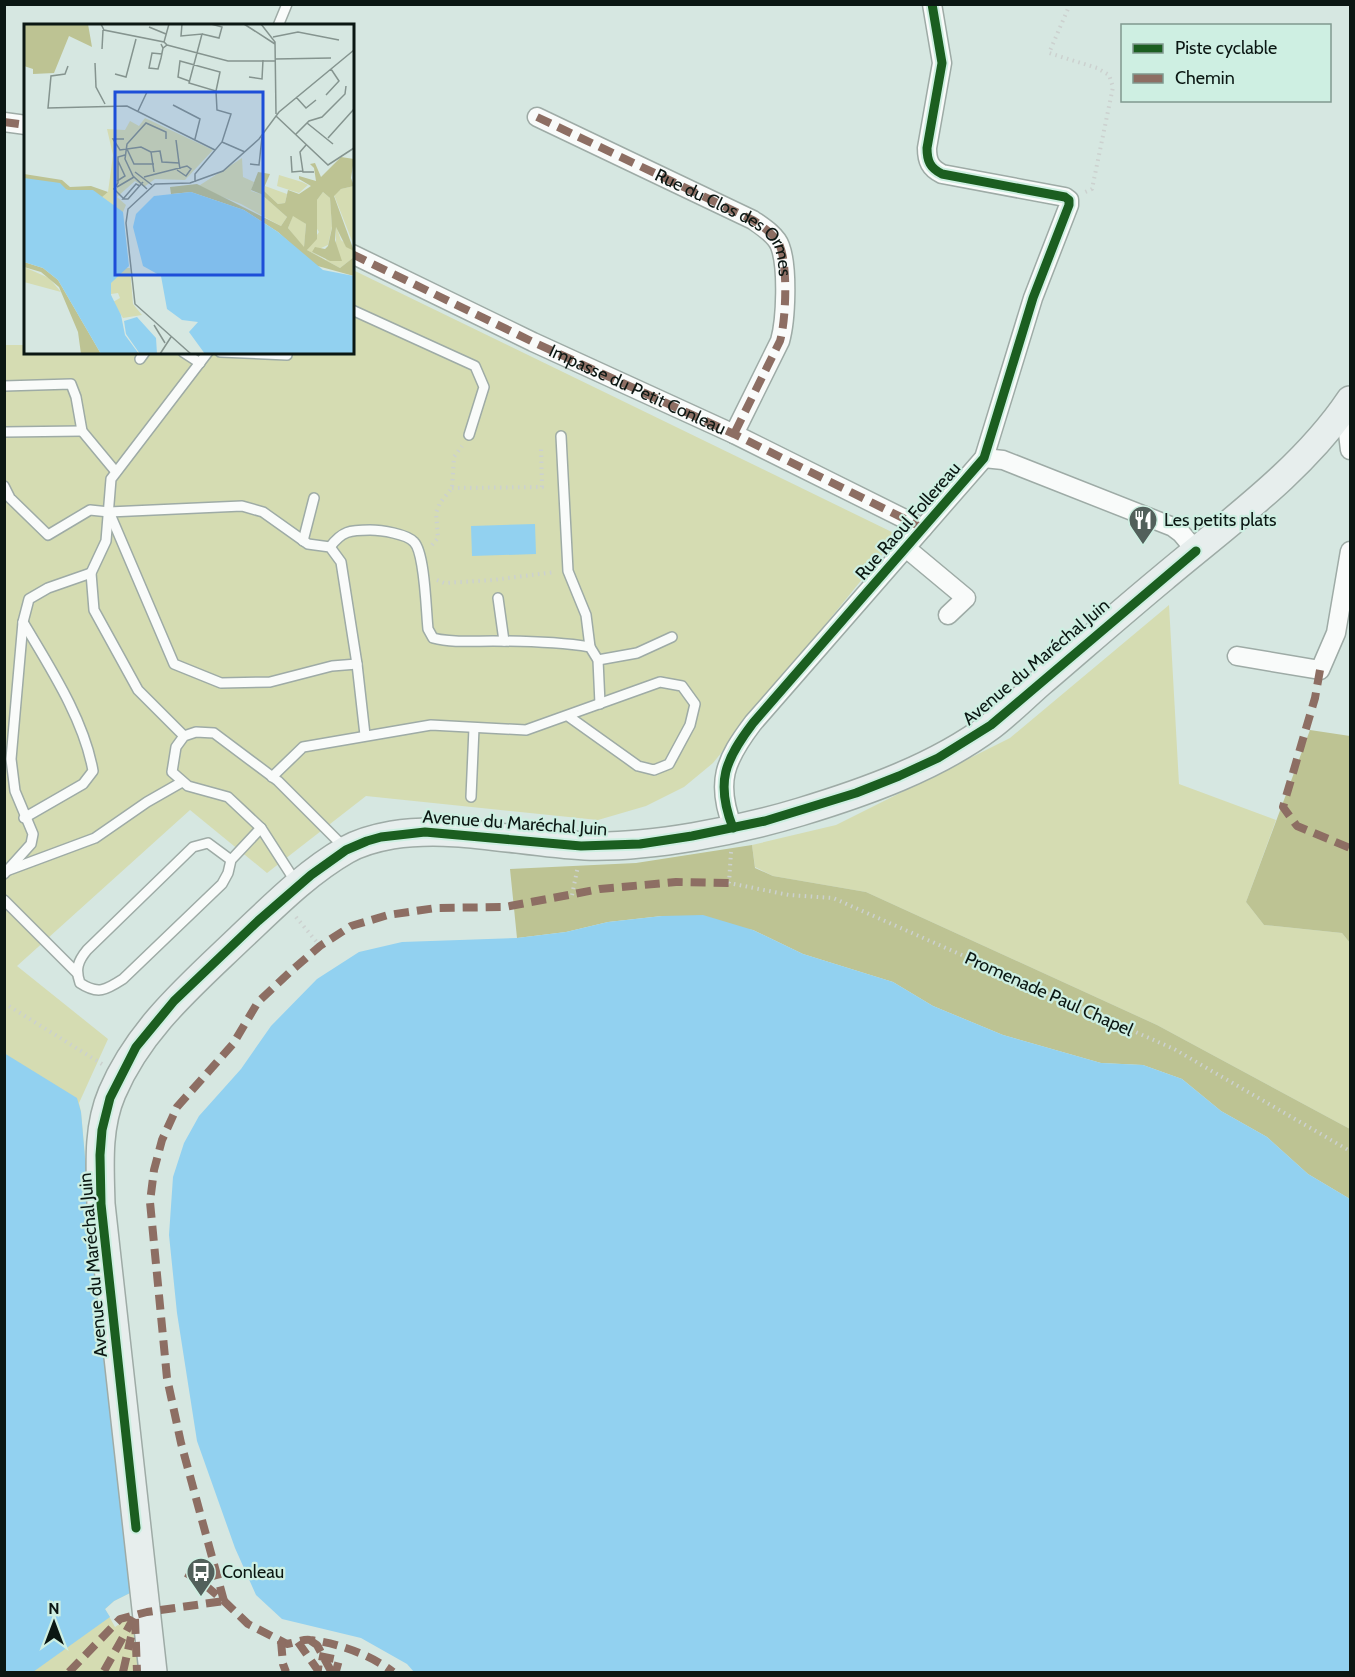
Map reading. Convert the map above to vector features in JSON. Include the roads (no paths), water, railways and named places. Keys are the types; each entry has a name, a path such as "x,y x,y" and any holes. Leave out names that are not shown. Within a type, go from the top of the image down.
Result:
{"street":[{"name":"Rue Raoul Follereau","path":"733,828 724,794 724,774 734,748 753,723 984,458 1033,298 1069,205 1069,200 1065,197 942,174 933,170 928,162 927,148 942,63 932,4"},
{"name":"Rue du Clos des Ormes","path":"537,117 753,220 775,237 780,245 784,284 783,330 780,341 734,434"},
{"path":"4,122 24,125"},
{"name":"Impasse du Petit Conleau","path":"354,255 533,342 734,434 923,528"},
{"path":"1348,404 1350,450"},
{"name":"Avenue du Maréchal Juin","path":"153,1672 101,1204 100,1155 102,1130 110,1098 120,1075 136,1047 174,1001 297,885 346,850 367,841 381,837 425,832 581,846 640,844 733,828 799,812 909,772 970,740 992,725 1270,487 1324,434 1348,404"},
{"path":"984,458 1003,460 1173,527 1196,551"},
{"name":"Rue Raoul Follereau","path":"906,548 966,598 948,615"},
{"path":"1237,656 1320,670 1336,633 1350,551"}],"lane":[{"path":"279,24 287,4"},
{"path":"354,311 475,366 484,387 469,435"},
{"path":"186,354 200,363"},
{"path":"184,736 138,690 94,610 91,573 106,541 111,478 207,354"},
{"path":"265,354 287,355"},
{"path":"4,386 71,384 76,397 82,431 116,472"},
{"path":"4,432 82,431"},
{"path":"561,436 568,571 586,615 590,648 598,660 600,704"},
{"path":"4,486 10,498 48,535 90,510 109,512 242,506 262,512 308,544 330,547 341,562 357,664 365,735"},
{"path":"303,541 314,498"},
{"path":"109,512 174,664 221,683 270,682 332,666 357,664"},
{"path":"330,547 338,536 350,531 385,531 413,540 420,551 428,629 433,638 444,641 573,644 590,648"},
{"path":"5,873 31,844 33,834 24,818 15,791 10,759 23,622 29,599 48,588 91,573"},
{"path":"498,598 504,641"},
{"path":"23,622 66,696 93,771 83,784 24,818"},
{"path":"598,660 637,653 672,637"},
{"path":"272,777 303,747 430,725 526,730 660,682 682,686 695,704 690,725 669,764 654,770 638,766 568,716"},
{"path":"471,797 474,728"},
{"path":"297,885 261,828 228,797 188,786 172,772 176,747 184,736 196,732 213,734 272,777 346,850"},
{"path":"5,873 95,838 147,802 182,783"},
{"path":"231,860 208,843 193,847 87,950 79,960 77,973 80,983 87,988 100,991 123,979 222,884 231,860 261,828"},
{"path":"4,900 77,973"}],"water":[{"path":"535,524 536,554 472,556 471,526"},
{"path":"703,915 753,930 803,954 893,982 933,1006 1003,1035 1101,1063 1143,1065 1182,1079 1221,1111 1267,1137 1308,1174 1350,1199 1350,1672 414,1672 407,1664 361,1638 282,1619 256,1595 235,1548 197,1441 177,1313 169,1235 173,1177 184,1143 199,1116 241,1069 271,1026 317,979 359,952 402,942 517,938 566,932 608,922 662,916"},
{"path":"4,1053 77,1098 81,1112 93,1247 132,1592 114,1601 105,1609 110,1617 33,1672 4,1672"}],"place":[{"name":"Les petits plats","path":"1143,546"},
{"name":"Conleau","path":"201,1598"}]}
